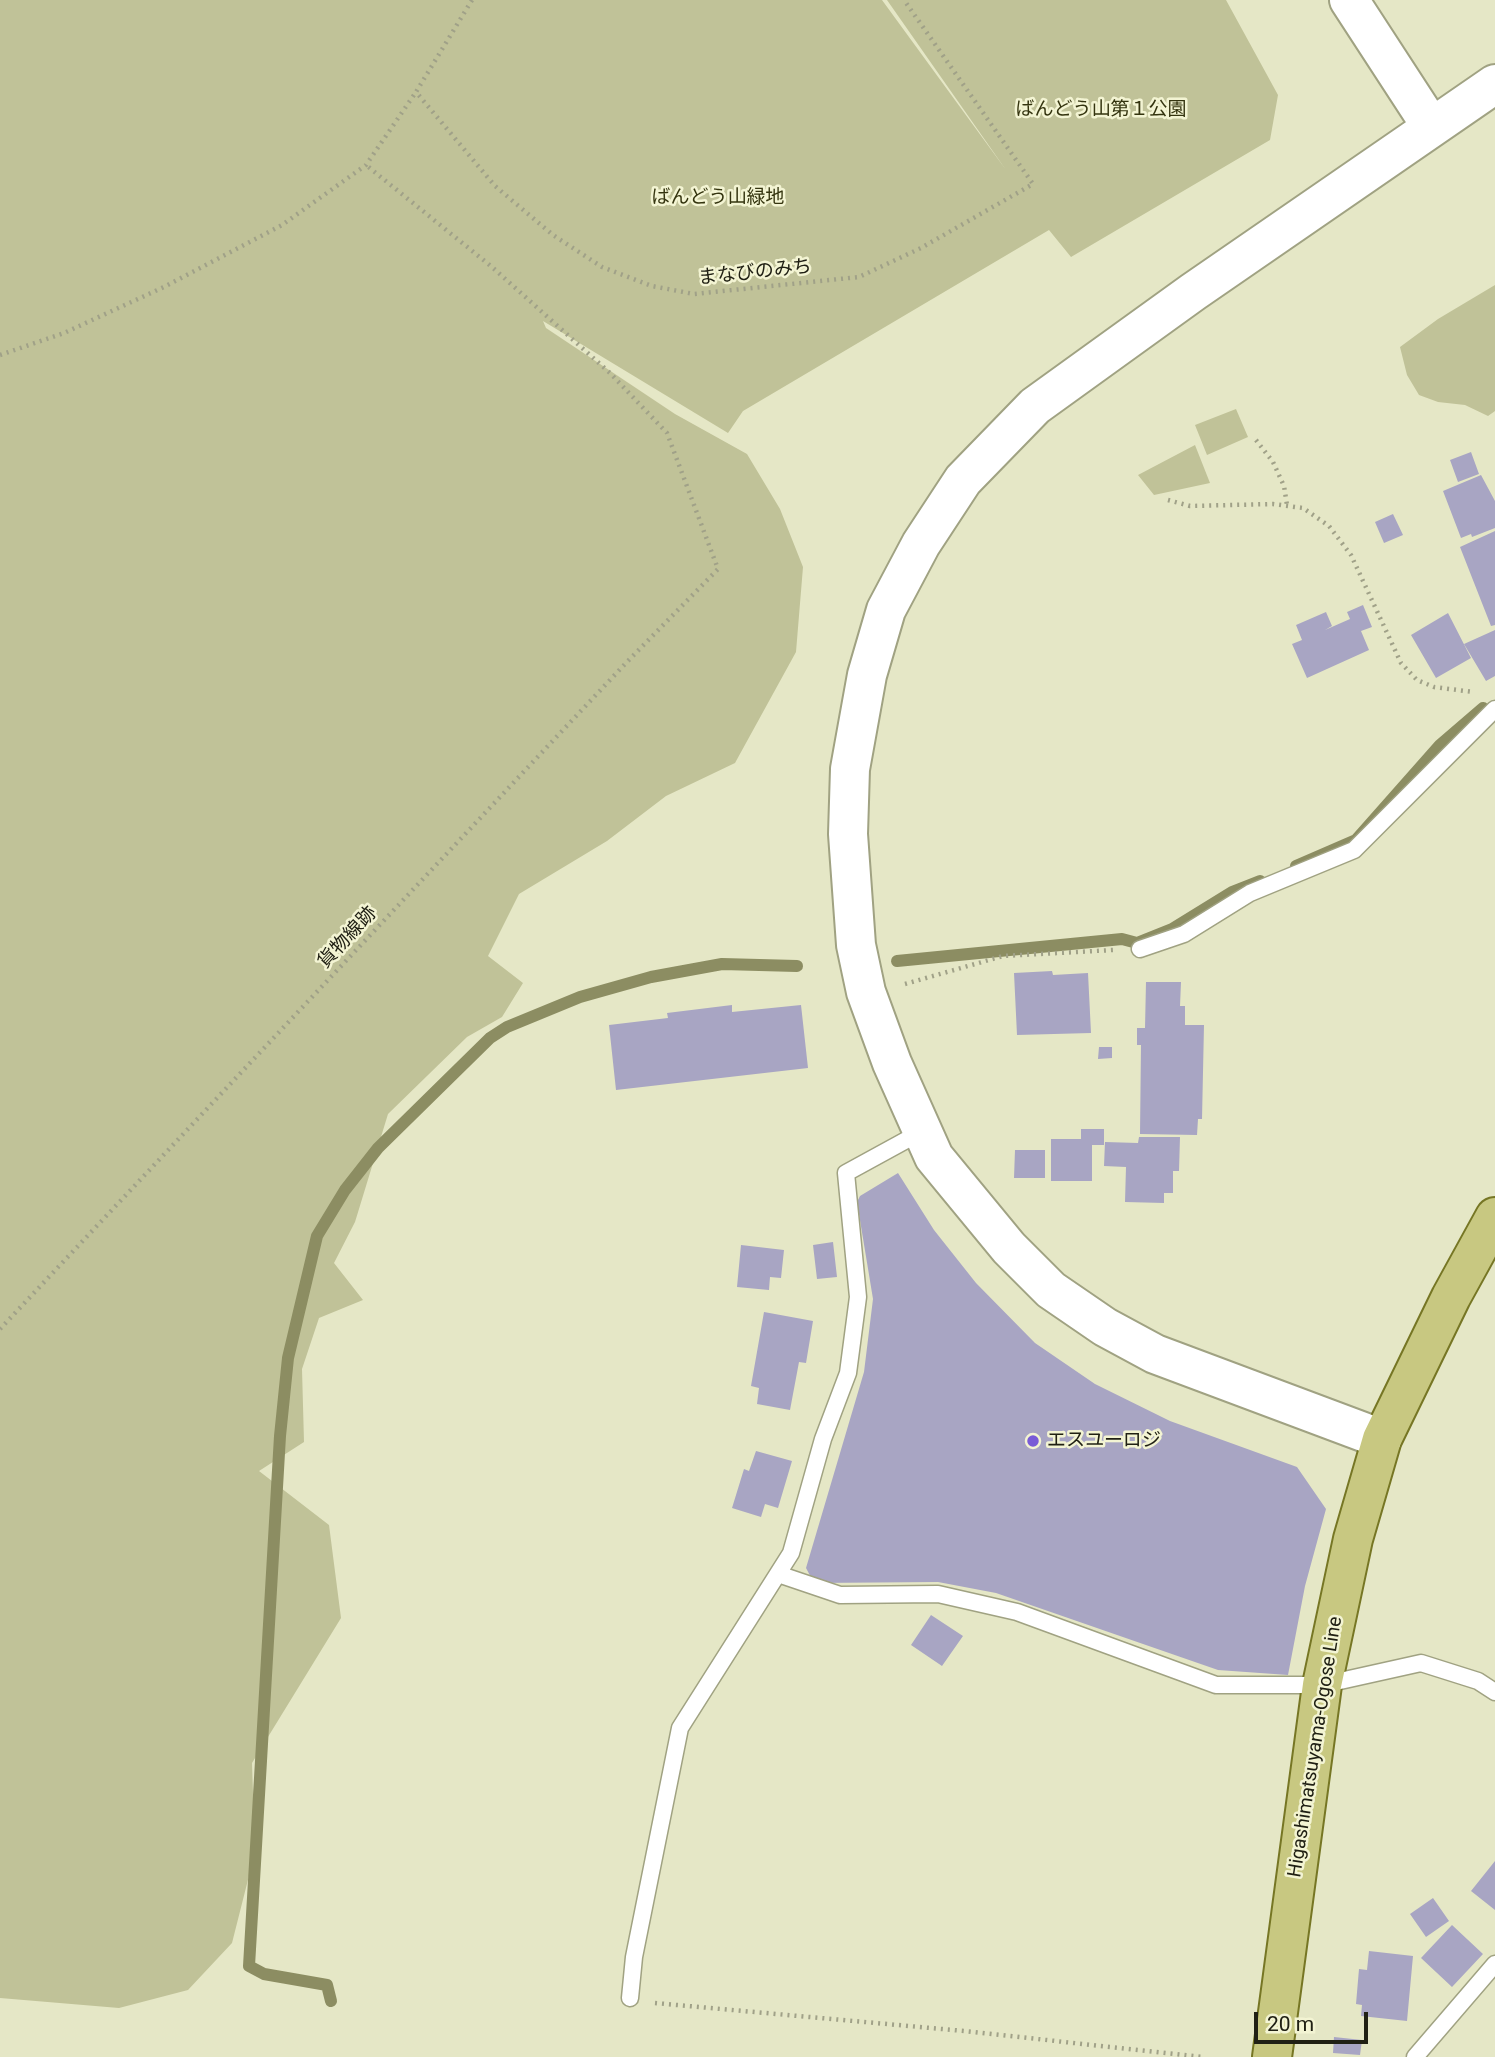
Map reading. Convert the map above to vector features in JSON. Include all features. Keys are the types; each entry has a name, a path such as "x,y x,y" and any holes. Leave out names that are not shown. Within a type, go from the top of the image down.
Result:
{"main road":[{"name":"Higashimatsuyama-Ogose Line","path":"1272,2057 1322,1685 1353,1539 1382,1439 1451,1297 1495,1217"}],"street":[{"path":"1349,0 1431,126"},
{"path":"1382,1439 1155,1354 1104,1327 1051,1290 1009,1248 934,1157 921,1132 866,992 856,945 851,894 848,834 850,769 867,675 886,610 921,544 963,480 1035,406 1431,126 1495,84"}],"lane":[{"path":"1140,949 1184,934 1250,893 1354,850 1495,709"},
{"path":"630,1998 634,1957 680,1728 791,1553 823,1439 848,1373 858,1297 846,1173 921,1132"},
{"path":"778,1574 840,1595 938,1594 1017,1612 1216,1685 1322,1685 1421,1663 1478,1681 1495,1692"},
{"path":"1415,2057 1495,1964"}],"path":[{"path":"0,355 64,333 164,288 282,225 366,165 416,92 472,0"},
{"name":"まなびのみち","path":"416,92 495,186 553,235 602,267 652,286 694,294 859,277 921,248 1033,184 904,0"},
{"name":"貨物線跡","path":"0,1329 615,674 718,569 667,433 610,373 492,267 366,165"},
{"path":"1256,439 1273,461 1284,486 1287,505"},
{"path":"1168,499 1190,506 1287,505 1303,508 1329,526 1351,555 1401,663 1417,680 1434,687 1476,693"},
{"path":"866,992 938,977 1003,956 1140,949"},
{"path":"630,1998 656,2004 964,2031 1202,2057"}],"green space":[{"path":"0,0 882,0 1006,170 887,0 1226,0 1278,95 1270,140 1071,257 1049,230 743,411 728,433 543,321 546,328 675,414 747,454 780,509 803,567 796,652 735,763 666,796 607,841 519,894 488,956 523,983 502,1017 467,1037 388,1114 355,1222 334,1263 363,1300 319,1318 302,1369 304,1442 259,1471 329,1525 341,1618 252,1763 255,1852 232,1943 188,1990 119,2008 0,1998"},
{"path":"1495,285 1495,411 1488,416 1465,405 1438,402 1419,395 1407,375 1400,347 1438,319"},
{"path":"1236,409 1248,437 1207,455 1195,425"},
{"path":"1195,445 1210,483 1154,495 1138,475"}],"building":[{"path":"1471,452 1479,474 1458,482 1450,460"},
{"path":"1481,475 1495,501 1495,528 1472,537 1471,534 1461,538 1443,491"},
{"path":"1393,514 1403,535 1384,543 1375,522"},
{"path":"1495,531 1495,625 1491,626 1460,547"},
{"path":"1363,605 1372,627 1361,631 1369,650 1307,678 1292,644 1302,640 1296,625 1326,612 1332,626 1325,630 1350,619 1347,612"},
{"path":"1448,613 1471,658 1436,678 1411,635"},
{"path":"1495,630 1495,676 1486,681 1464,644"},
{"path":"1052,971 1053,975 1088,973 1091,1033 1017,1035 1014,973"},
{"path":"1146,982 1181,982 1180,1006 1185,1006 1185,1025 1204,1025 1202,1119 1198,1119 1197,1135 1140,1134 1141,1045 1137,1045 1137,1028 1145,1028"},
{"path":"732,1005 732,1012 801,1005 808,1068 616,1090 609,1025 668,1018 667,1013"},
{"path":"1099,1047 1112,1047 1112,1058 1098,1059"},
{"path":"1081,1129 1104,1129 1104,1145 1092,1145 1092,1181 1051,1181 1051,1139 1081,1139"},
{"path":"1139,1137 1180,1137 1179,1171 1173,1171 1173,1193 1164,1193 1164,1203 1125,1202 1126,1167 1104,1166 1105,1142 1138,1143"},
{"path":"1015,1150 1045,1150 1045,1178 1014,1178"},
{"name":"エスユーロジ","path":"898,1173 934,1230 976,1283 1035,1343 1095,1384 1170,1421 1297,1467 1326,1509 1305,1586 1288,1675 1218,1670 996,1593 938,1582 814,1583 806,1568 864,1372 873,1299 857,1202 860,1196"},
{"path":"833,1242 837,1277 817,1279 813,1245"},
{"path":"741,1245 784,1250 781,1278 770,1277 769,1290 737,1287"},
{"path":"764,1312 813,1321 806,1363 799,1362 790,1410 757,1404 759,1388 751,1386"},
{"path":"756,1451 792,1461 778,1508 765,1504 761,1517 732,1508 744,1469 749,1471"},
{"path":"931,1615 963,1636 942,1666 911,1645"},
{"path":"1495,1861 1495,1910 1471,1891"},
{"path":"1433,1898 1449,1921 1426,1937 1410,1914"},
{"path":"1452,1925 1483,1954 1452,1987 1421,1958"},
{"path":"1369,1951 1413,1956 1407,2021 1361,2016 1362,2005 1356,2004 1359,1969 1367,1970"},
{"path":"1334,2037 1362,2040 1360,2055 1333,2053"}],"waterway":[{"path":"1296,866 1356,840 1440,745 1483,708"},
{"path":"897,961 1122,939 1137,943 1172,929 1232,892 1260,881"},
{"path":"331,2001 327,1985 264,1974 249,1966 280,1436 288,1358 317,1236 345,1190 378,1148 490,1038 507,1027 580,997 651,977 722,964 797,966"}],"place":[{"name":"エスユーロジ","path":"1033,1441"}],"park label":[{"name":"ばんどう山第１公園","path":"1101,110"},
{"name":"ばんどう山緑地","path":"718,198"}]}
